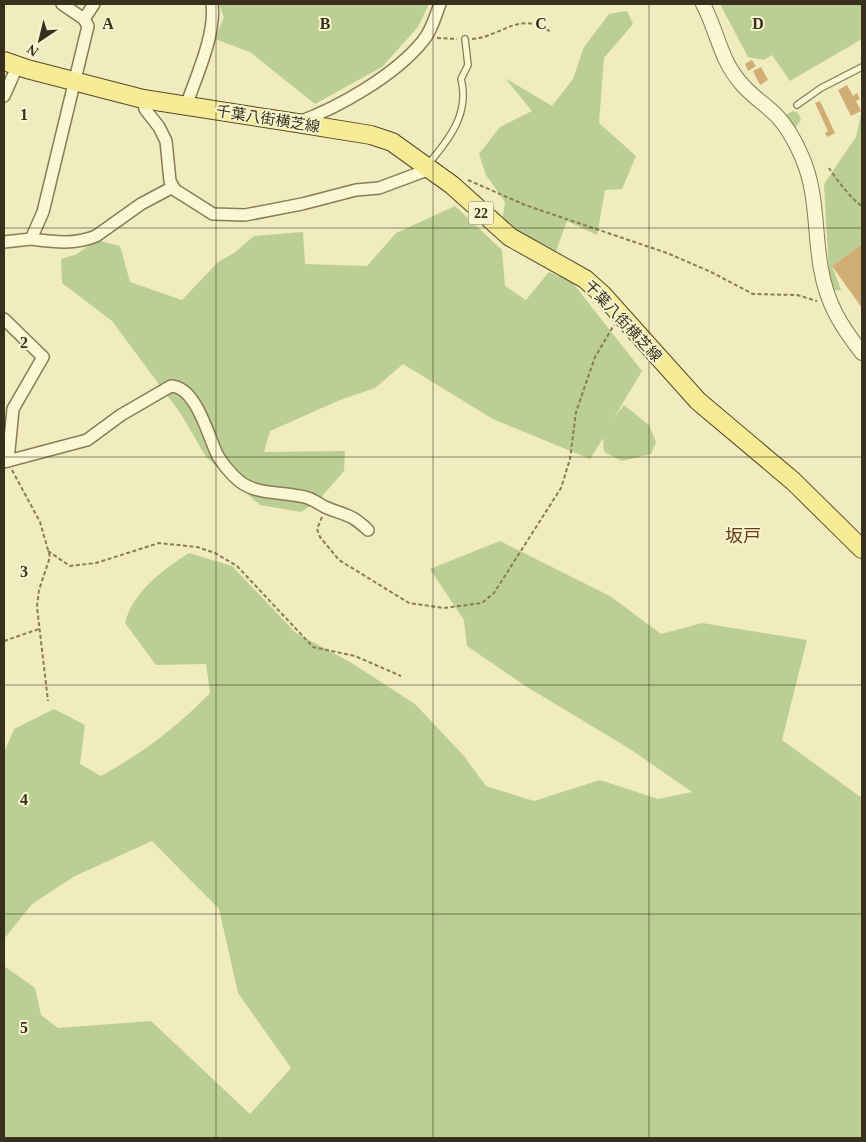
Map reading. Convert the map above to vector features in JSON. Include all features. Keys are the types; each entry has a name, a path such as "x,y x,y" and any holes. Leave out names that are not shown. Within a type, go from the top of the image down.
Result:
{"main road":[{"name":"千葉八街横芝線","path":"11,64 143,99 298,123 371,136 392,142 433,171 510,237 585,279 698,401 792,481 862,550"}],"street":[{"path":"31,238 43,212 88,26 84,19 62,4"},
{"path":"84,19 94,4"},
{"path":"186,106 205,50 213,11 212,4"},
{"path":"298,123 320,114 374,82 398,65 426,36 440,4"},
{"path":"703,4 716,28 719,46 728,64 740,82 778,116 790,133 802,157 812,183 820,269 831,306 841,327 862,353"},
{"path":"4,96 11,64"},
{"path":"143,99 145,109 159,127 166,142 170,181 173,187 184,198 213,214 245,215 302,204 356,190 379,188 433,171"},
{"path":"4,242 31,238 70,243 84,241 96,236 158,193 173,187"},
{"path":"4,319 43,357 13,409 6,461 86,440 122,415 171,386 178,386 187,393 208,428 218,456 238,480 259,490 308,498 326,508 350,515 368,530"}],"lane":[{"path":"433,171 459,123 463,89 461,79 468,65 465,39"},
{"path":"797,105 821,88 862,67"}],"path":[{"path":"426,36 465,39 489,35 508,26 527,21 541,25 552,32"},
{"path":"862,154 862,165"},
{"path":"829,168 846,187 853,200 862,206"},
{"path":"433,171 471,180 525,205 667,253 711,272 753,294 798,296 831,306"},
{"path":"326,508 317,529 320,537 339,560 409,603 444,608 482,603 494,593 561,488 570,459 576,412 594,357 620,315"},
{"path":"6,461 40,522 50,558 38,598 39,629 48,701"},
{"path":"48,551 70,566 96,563 159,543 196,547 215,553 237,566 313,647 355,656 401,676"},
{"path":"4,641 39,629"}],"green space":[{"path":"219,4 429,4 418,27 382,67 315,104 250,52 215,39 224,17"},
{"path":"720,4 862,4 862,39 790,81 772,55 764,60 748,57"},
{"path":"627,11 633,24 604,58 599,123 636,156 622,189 605,190 597,235 567,221 554,257 502,223 505,202 486,175 479,154 500,127 532,111 505,78 552,106 573,79 584,47 609,14"},
{"path":"862,110 862,244 832,266 841,290 830,291 824,184 856,137"},
{"path":"793,111 798,113 801,120 794,129 785,115"},
{"path":"455,206 502,250 505,286 526,300 549,272 572,282 642,371 614,418 624,405 649,425 656,442 651,454 622,461 604,452 603,438 590,459 493,419 403,364 375,388 340,400 270,431 264,452 345,451 344,471 319,500 301,512 260,505 206,457 181,414 112,321 62,283 61,259 77,254 96,240 120,246 130,282 182,300 218,262 234,253 254,236 303,232 305,264 367,266 396,233"},
{"path":"500,541 610,596 661,634 702,623 807,640 782,740 862,798 862,1138 4,1138 4,966 35,988 41,1015 58,1028 151,1021 250,1114 291,1068 238,993 219,909 152,841 75,876 32,904 4,939 4,753 14,729 54,709 85,725 80,764 101,776 159,739 210,693 206,664 156,665 125,623 135,601 150,582 189,553 232,566 296,633 350,662 415,704 464,756 486,786 534,801 600,780 658,799 692,792 630,749 527,687 467,646 464,620 430,569"}],"building":[{"path":"752,60 756,66 748,71 745,64"},
{"path":"761,67 768,80 760,85 753,71"},
{"path":"847,85 853,96 857,93 860,99 856,101 861,111 851,116 838,90"},
{"path":"820,101 835,133 827,137 825,133 828,131 815,103"},
{"path":"862,244 862,308 832,266"}],"district":[{"name":"坂戸","path":"743,536"}]}
